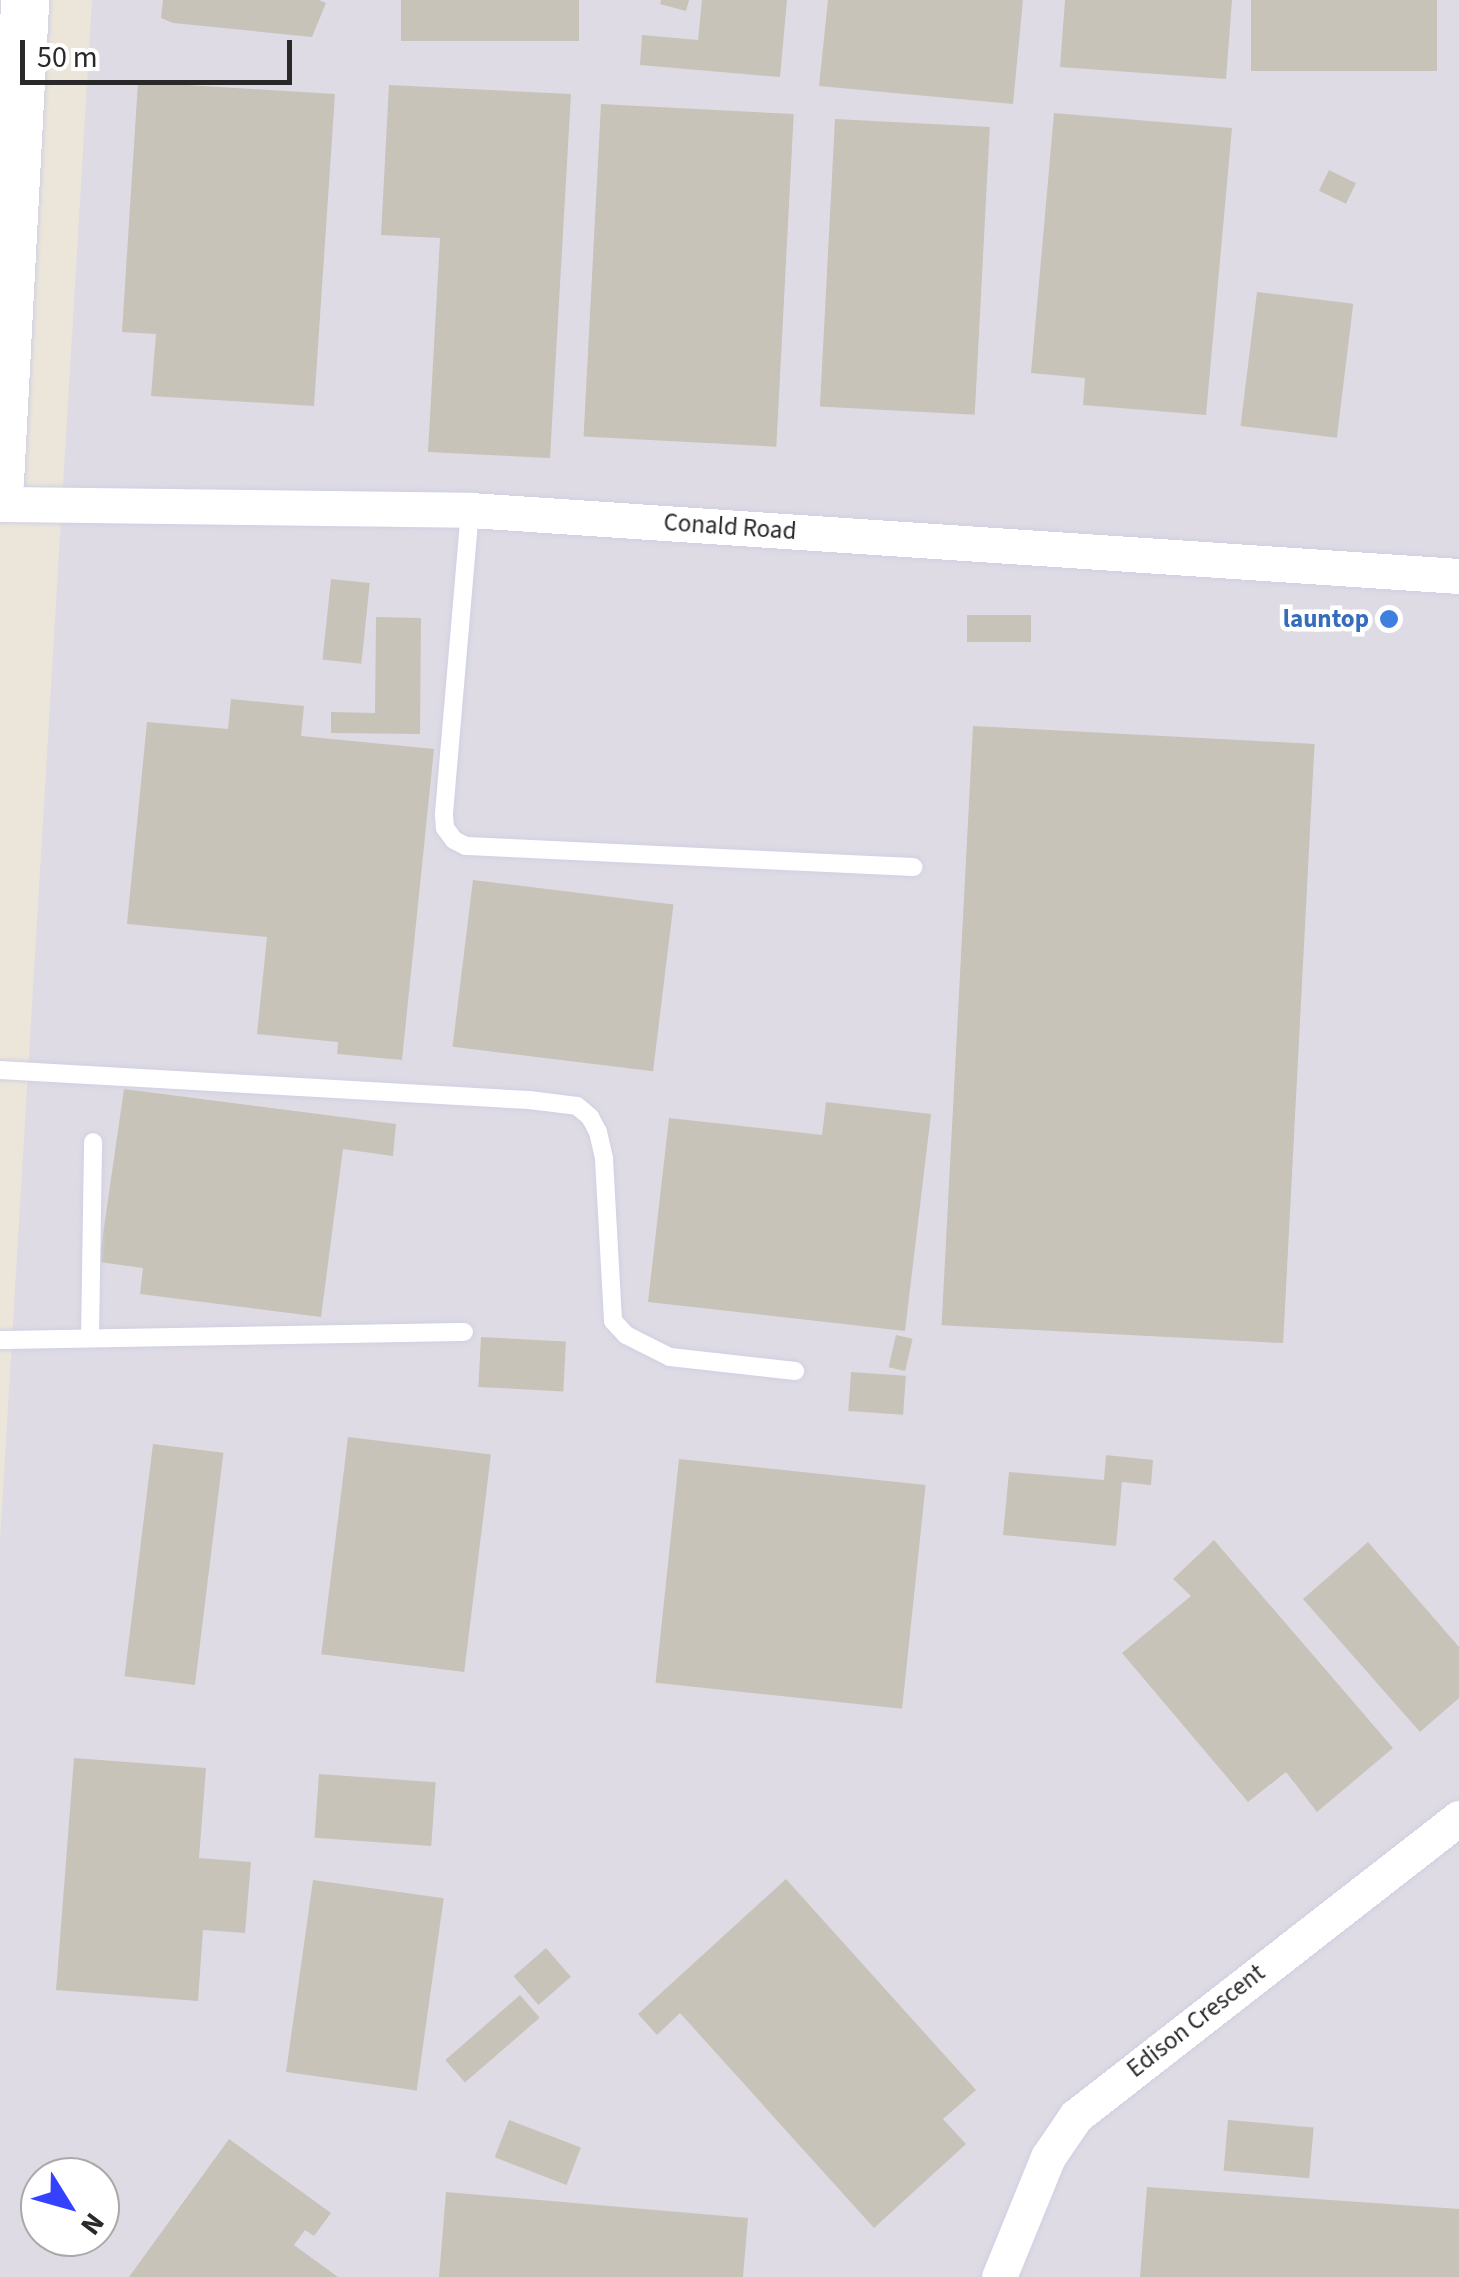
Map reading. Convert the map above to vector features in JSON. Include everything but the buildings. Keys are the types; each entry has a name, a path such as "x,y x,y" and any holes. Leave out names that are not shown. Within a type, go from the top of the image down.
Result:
{"main road":[{"path":"0,482 25,0"}],"street":[{"name":"Conald Road","path":"0,504 470,510 1459,576"},
{"name":"Edison Crescent","path":"999,2277 1048,2157 1076,2116 1459,1818"}],"lane":[{"path":"470,510 444,815 445,828 454,840 466,846 914,867"},
{"path":"0,1070 530,1100 576,1106 590,1116 604,1158 613,1321 626,1336 670,1357 795,1371"},
{"path":"90,1338 93,1142"},
{"path":"0,1340 464,1332"}],"shaded area":[{"path":"92,0 1459,0 1459,2277 0,2277 0,1540"}],"place":[{"name":"launtop","path":"1389,619"}]}
